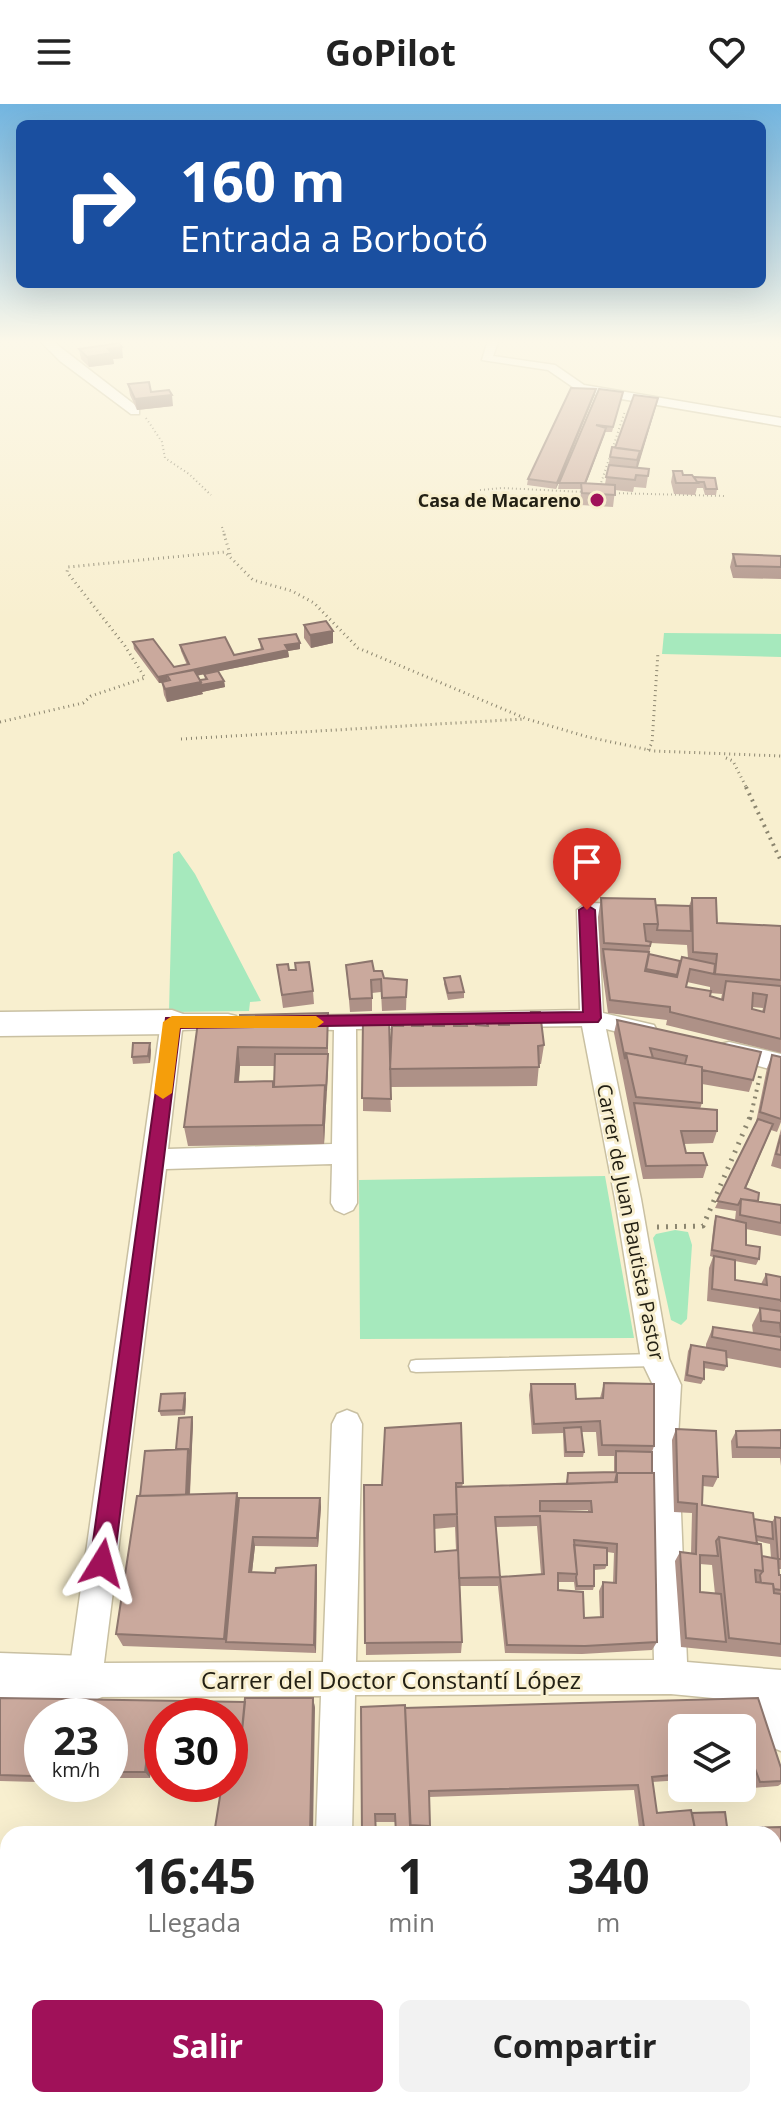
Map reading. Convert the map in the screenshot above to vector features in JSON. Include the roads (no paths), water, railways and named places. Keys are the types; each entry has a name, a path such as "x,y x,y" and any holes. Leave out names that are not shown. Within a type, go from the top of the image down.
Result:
{"street":[{"name":"Carrer de Juan Bautista Pastor","path":"647,911 587,910 592,1018 628,1199 630,1227 655,1360 667,1385 663,1438 671,1677"},
{"path":"282,1022 592,1018 664,1035"},
{"path":"85,1680 172,1022"},
{"path":"0,1024 251,1022"},
{"path":"344,1203 345,1022"},
{"path":"707,1045 773,1061"},
{"path":"155,1159 344,1154"},
{"path":"334,1826 347,1424"},
{"name":"Carrer del Doctor Constantí López","path":"0,1677 339,1681 671,1677 774,1686"},
{"path":"774,1686 781,1734"}],"lane":[{"path":"416,1366 655,1360"}],"place":[{"name":"Casa de Macareno","path":"597,500"}]}
